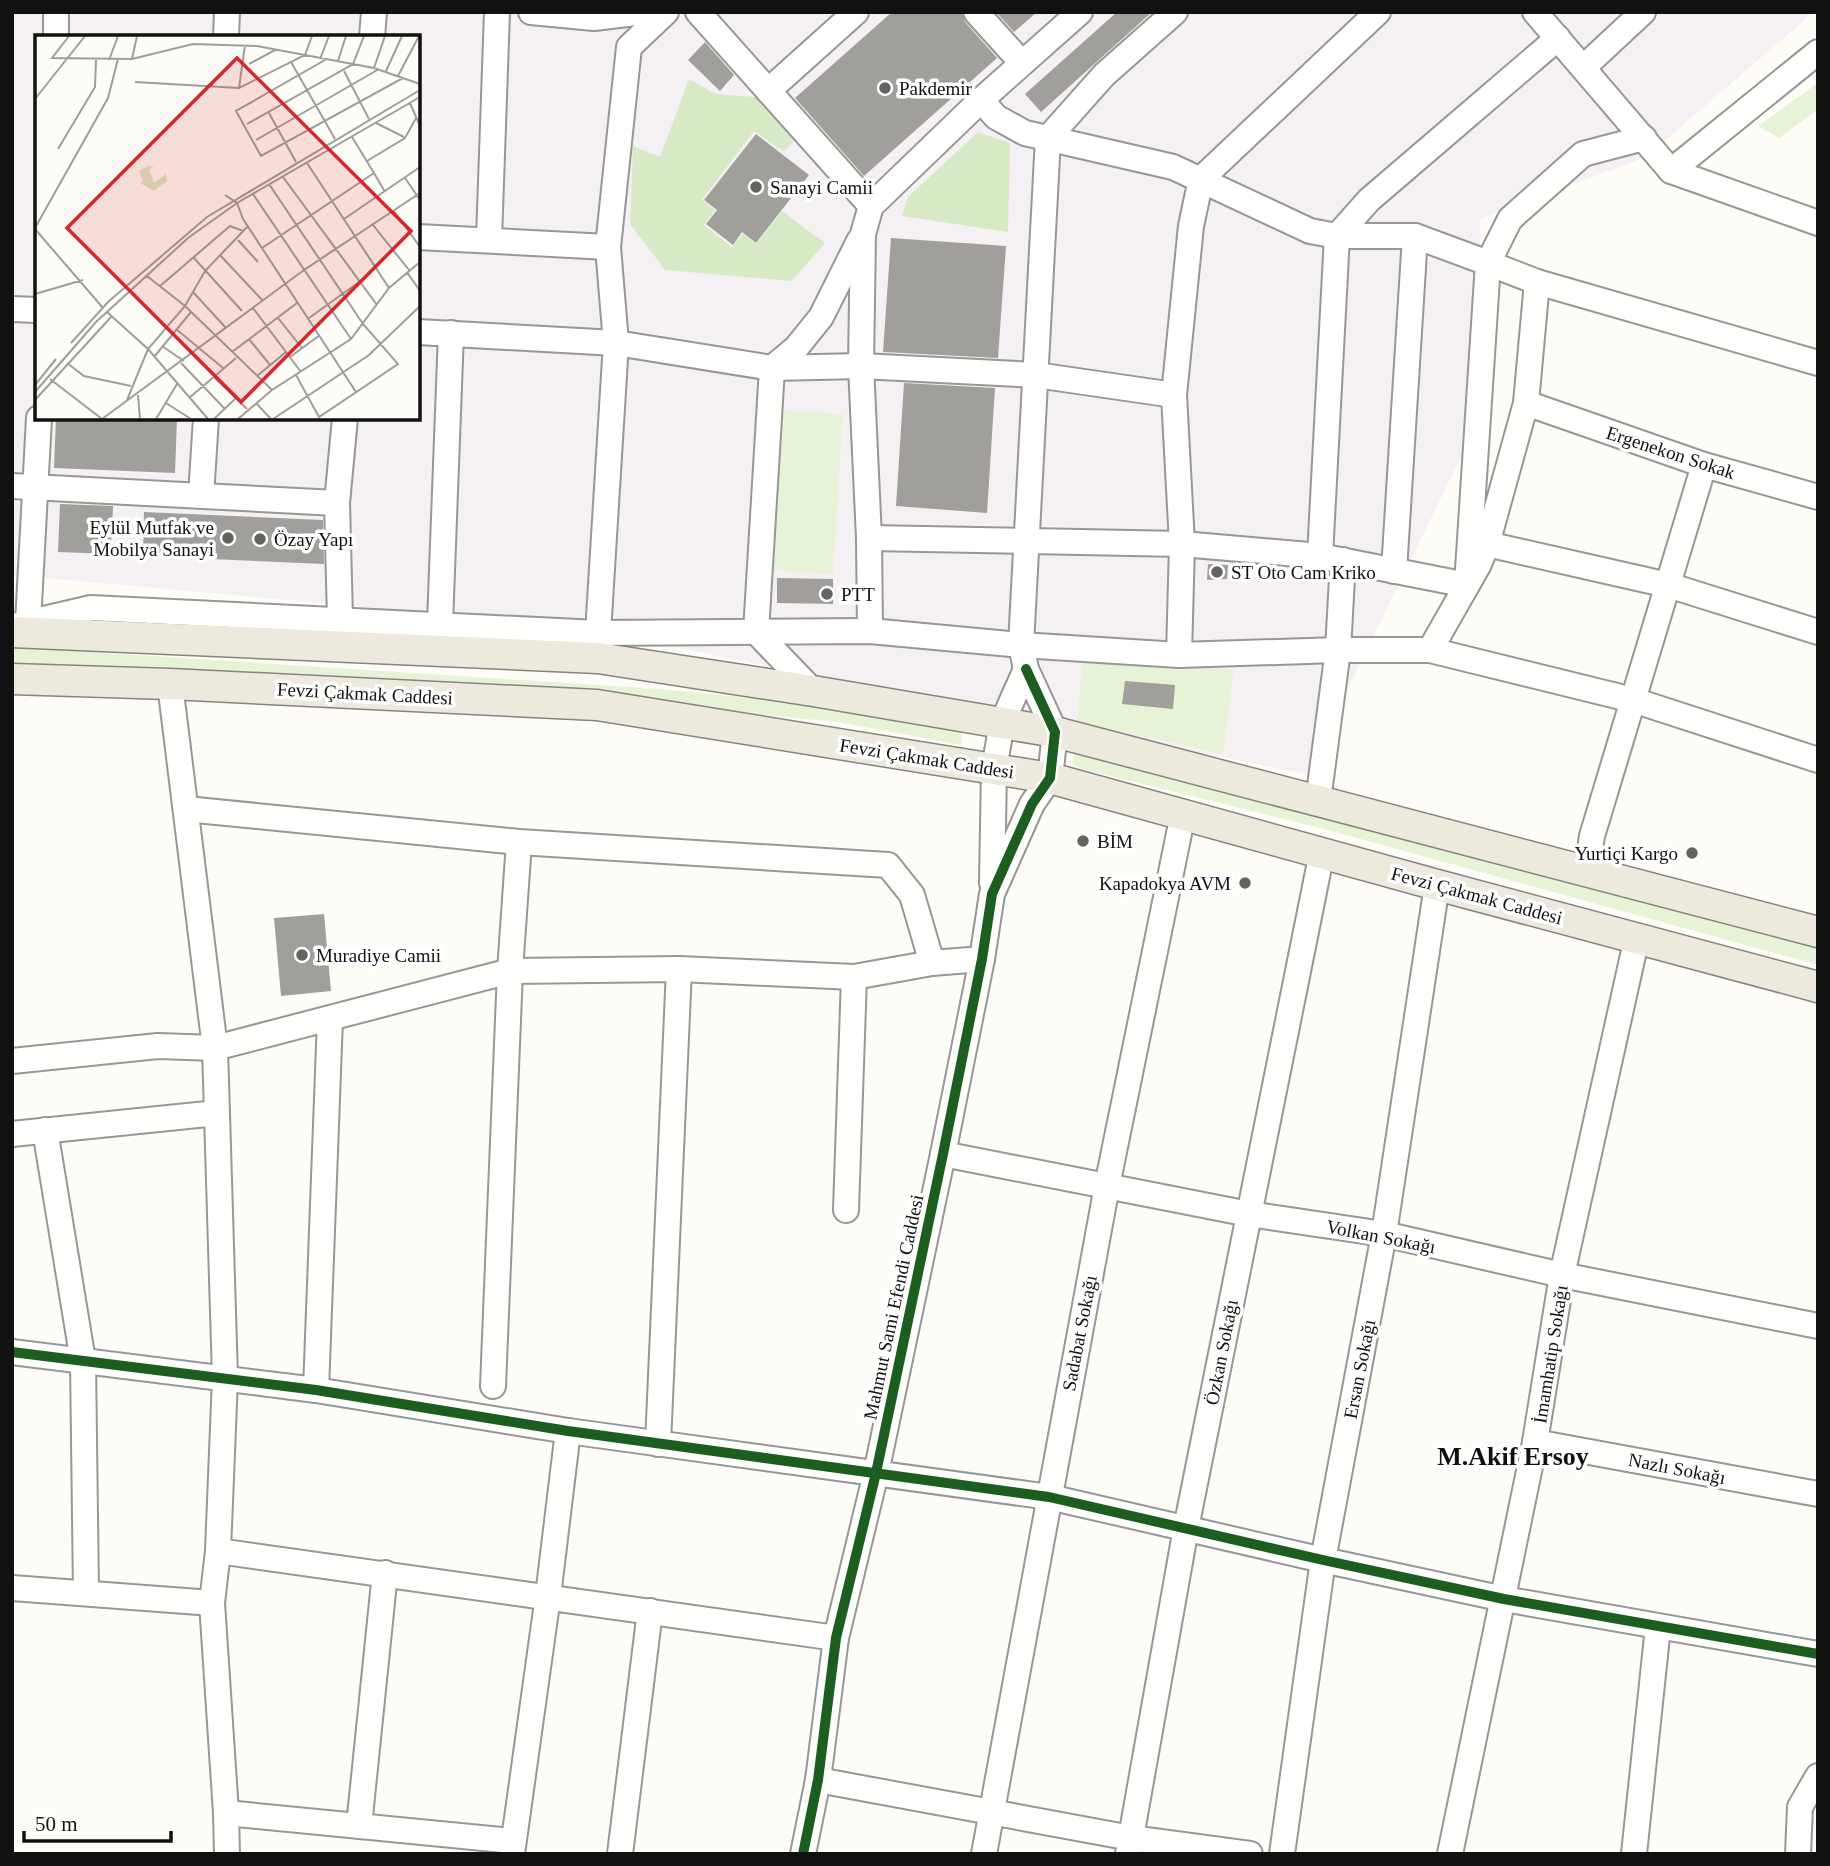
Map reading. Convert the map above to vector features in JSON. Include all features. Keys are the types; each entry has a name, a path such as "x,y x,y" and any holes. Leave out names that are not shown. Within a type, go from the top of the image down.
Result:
{"main road":[{"path":"17,627 598,658 1002,723 1055,732 1818,932"},
{"name":"Fevzi Çakmak Caddesi","path":"12,679 597,705 1050,778 1818,987"}],"street":[{"path":"56,12 56,35"},
{"path":"226,35 227,12"},
{"path":"372,35 374,12"},
{"path":"489,239 497,12"},
{"path":"531,12 594,18 644,12"},
{"path":"598,633 616,343 608,247 629,47 666,12"},
{"path":"698,12 871,206"},
{"path":"768,91 856,12"},
{"path":"976,12 1022,63"},
{"path":"813,691 756,632 772,368 796,348 821,317 863,234 871,206 981,100 1080,12"},
{"path":"1050,778 1055,732 1026,669 1021,645 1048,138 1104,75 1175,12"},
{"path":"1178,655 1182,544 1174,395 1191,226 1202,179 1378,12"},
{"path":"1535,12 1671,171 1818,223"},
{"path":"1584,67 1643,12"},
{"path":"1318,801 1338,650 1332,558 1337,236 1369,200 1558,38"},
{"path":"1671,171 1818,52"},
{"path":"981,100 996,117 1025,132 1173,167 1310,231 1337,236 1415,236 1536,282 1818,363"},
{"path":"1467,585 1488,262 1510,219 1583,154 1644,138"},
{"path":"863,234 861,366 869,538 870,631"},
{"path":"1394,570 1415,236"},
{"path":"420,237 608,247"},
{"path":"1430,650 1479,564 1487,544 1526,403 1536,282"},
{"path":"12,309 35,310"},
{"path":"420,332 616,343 772,368 861,366 1036,375 1174,395"},
{"path":"440,624 451,333"},
{"name":"Ergenekon Sokak","path":"1526,403 1704,465 1818,497"},
{"path":"39,420 24,487 17,627 92,608 598,633 870,631 1021,645 1178,655 1430,650 1633,700 1818,761"},
{"path":"201,496 206,420"},
{"path":"340,619 337,503 345,420"},
{"path":"1587,872 1592,836 1704,465"},
{"path":"24,487 337,503"},
{"path":"869,538 1182,544 1332,558 1467,585"},
{"path":"1487,544 1668,585 1818,632"},
{"path":"992,894 994,769 1002,723 1026,669"},
{"path":"170,684 215,1048 225,1378 218,1551 212,1603 227,1854"},
{"name":"Mahmut Sami Efendi Caddesi","path":"803,1854 818,1780 836,1638 876,1473 943,1154 982,959 992,894 1032,804 1050,778"},
{"path":"186,809 519,842 888,865 912,895 932,963"},
{"name":"Sadabat Sokağı","path":"984,1854 1107,1186 1183,814"},
{"path":"493,1386 510,971 519,842"},
{"name":"Özkan Sokağı","path":"1130,1846 1186,1528 1322,852"},
{"name":"Ersan Sokağı","path":"1282,1854 1323,1560 1384,1234 1437,885"},
{"name":"İmamhatip Sokağı","path":"1450,1854 1535,1442 1562,1275 1637,937"},
{"path":"12,1061 158,1046 215,1048 510,971 679,969 854,977 932,963 982,959"},
{"path":"658,1444 679,969"},
{"path":"846,1210 854,977"},
{"path":"316,1390 330,1019"},
{"path":"12,1134 217,1114"},
{"path":"45,1130 83,1361 86,1593"},
{"name":"Volkan Sokağı","path":"943,1154 1249,1214 1384,1234 1562,1275 1818,1326"},
{"path":"12,1352 316,1390 568,1431 1049,1497 1504,1599 1818,1654"},
{"path":"226,1813 359,1826 513,1847 568,1431"},
{"name":"Nazlı Sokağı","path":"1535,1442 1818,1494"},
{"path":"218,1551 836,1638"},
{"path":"359,1826 385,1573"},
{"path":"12,1588 212,1603"},
{"path":"620,1854 650,1611"},
{"path":"1634,1854 1658,1627"},
{"path":"1798,1854 1800,1807 1818,1776"},
{"path":"818,1780 993,1814 1130,1846 1250,1854"}],"shaded area":[{"path":"12,12 1814,12 1646,157 1480,219 1480,418 1306,774 564,625 12,575"}],"green space":[{"path":"689,79 716,94 767,98 800,134 784,152 754,131 702,200 715,210 704,225 732,247 743,234 756,244 782,211 825,243 792,281 665,270 630,224 633,146 660,157"},
{"path":"1818,83 1818,109 1779,138 1758,126"},
{"path":"978,132 1010,143 1008,232 902,216 908,197"},
{"path":"780,410 843,414 833,574 771,570"},
{"path":"12,647 659,689 842,707 963,728 961,745 838,722 651,705 12,669"},
{"path":"1083,661 1234,670 1223,754 1077,721"},
{"path":"1075,753 1298,808 1818,948 1818,965 1328,830 1079,768 1072,763"}],"building":[{"path":"892,12 962,12 965,22 997,58 864,176 795,98"},
{"path":"996,12 1037,12 1014,32"},
{"path":"1117,12 1152,12 1041,112 1025,94"},
{"path":"705,42 734,75 720,91 688,60"},
{"name":"Sanayi Camii","path":"756,134 809,175 756,243 742,232 733,245 706,224 717,210 704,200"},
{"path":"891,238 1006,246 998,358 883,352"},
{"path":"904,383 995,388 987,513 896,506"},
{"path":"56,420 177,420 175,473 54,468"},
{"path":"60,504 113,506 111,554 58,552"},
{"path":"144,512 323,520 324,564 143,556"},
{"name":"ST Oto Cam Kriko","path":"1208,564 1228,565 1227,579 1207,580"},
{"path":"777,578 833,579 833,604 777,603"},
{"path":"1125,681 1175,685 1173,709 1122,704"},
{"name":"Muradiye Camii","path":"324,914 331,991 281,996 274,918"}],"cycle path":[{"path":"803,1854 818,1780 836,1638 876,1473 943,1154 982,959 992,894 1032,804 1050,778 1055,732 1026,669"},
{"path":"12,1352 316,1390 568,1431 1049,1497 1504,1599 1818,1654"}],"place":[{"name":"Pakdemir","path":"885,88"},
{"name":"Sanayi Camii","path":"756,187"},
{"name":"Eylül Mutfak ve Mobilya Sanayi","path":"228,538"},
{"name":"Özay Yapı","path":"260,539"},
{"name":"ST Oto Cam Kriko","path":"1217,572"},
{"name":"PTT","path":"827,594"},
{"name":"BİM","path":"1083,841"},
{"name":"Yurtiçi Kargo","path":"1692,853"},
{"name":"Kapadokya AVM","path":"1245,883"},
{"name":"Muradiye Camii","path":"302,955"}],"district":[{"name":"M.Akif Ersoy","path":"1513,1456"}]}
